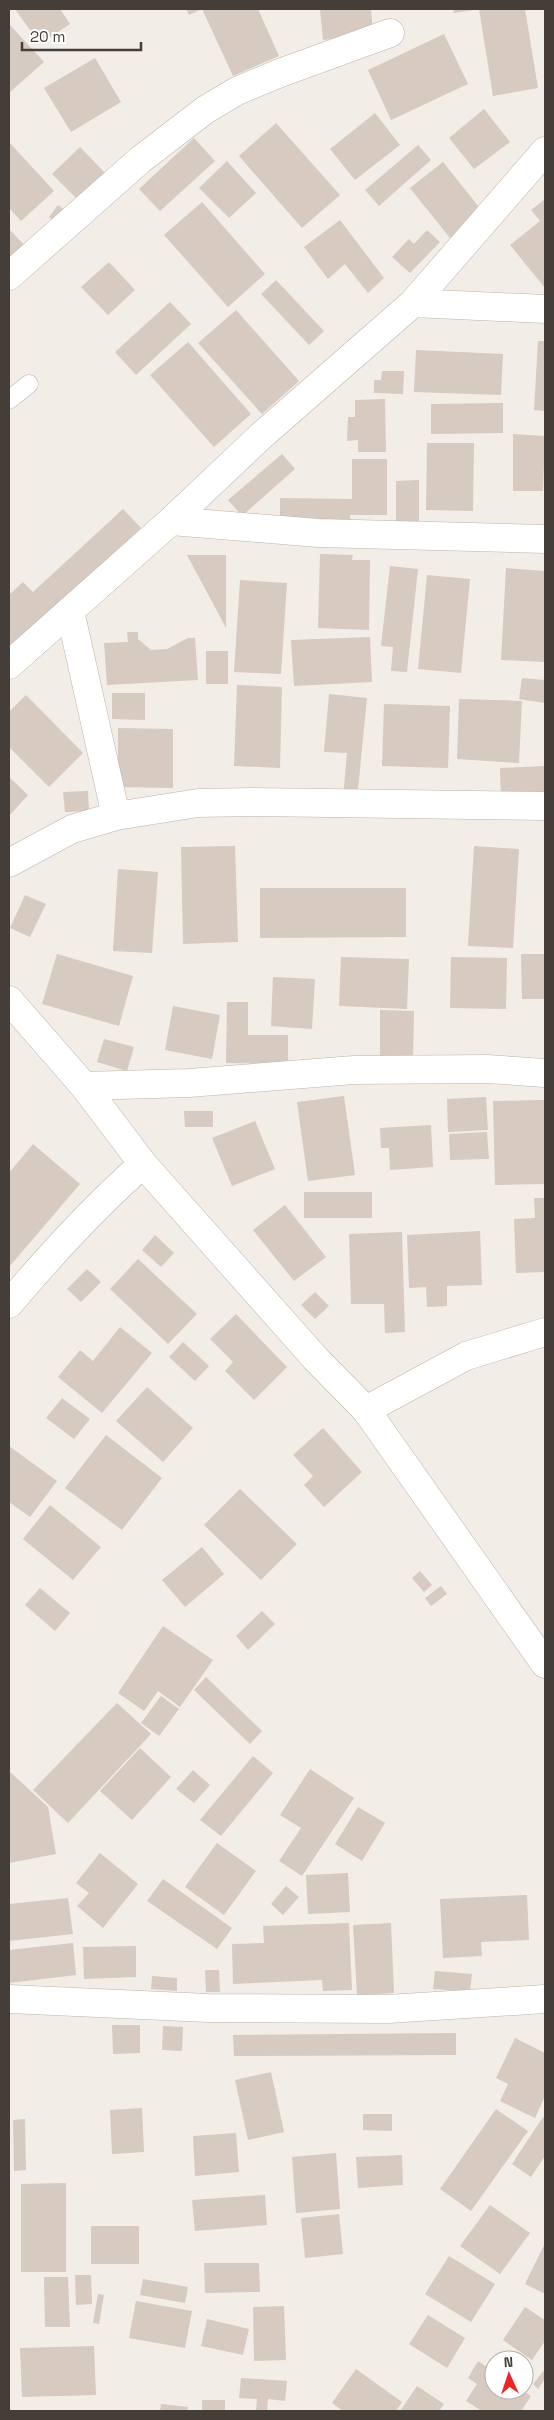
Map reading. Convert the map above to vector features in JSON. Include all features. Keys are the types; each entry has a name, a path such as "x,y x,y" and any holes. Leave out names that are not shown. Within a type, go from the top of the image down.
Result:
{"street":[{"path":"9,276 140,160 205,110 237,91 280,73 390,33"},
{"path":"9,665 171,521 261,436 413,303 545,151"},
{"path":"413,303 545,309"},
{"path":"171,521 318,533 545,539"},
{"path":"70,611 116,816"},
{"path":"9,863 72,829 116,816 198,803 545,806"},
{"path":"9,1000 84,1086 143,1164 315,1358 366,1410 545,1664"},
{"path":"84,1086 189,1083 354,1070 486,1069 545,1073"},
{"path":"9,1304 63,1240 98,1204 143,1164"},
{"path":"366,1410 466,1356 545,1332"},
{"path":"9,1999 208,2008 348,2009 388,2009 545,1999"}],"lane":[{"path":"9,400 29,384"}],"building":[{"path":"15,9 60,9 70,24 40,44"},
{"path":"186,9 202,9 189,15"},
{"path":"202,9 258,9 279,56 233,76"},
{"path":"320,9 371,9 373,34 323,40"},
{"path":"453,9 472,9 473,10 454,13"},
{"path":"479,9 525,9 538,88 493,96"},
{"path":"9,24 44,62 9,93"},
{"path":"444,34 468,84 391,120 368,70"},
{"path":"95,58 121,102 71,132 44,88"},
{"path":"484,109 510,142 474,169 449,138"},
{"path":"375,113 400,145 355,180 330,149"},
{"path":"276,123 340,195 302,228 239,156"},
{"path":"194,138 215,161 160,211 139,189"},
{"path":"9,142 54,191 21,221 9,208"},
{"path":"418,145 431,160 379,206 365,190"},
{"path":"80,147 110,178 83,205 52,174"},
{"path":"227,161 256,193 229,218 199,188"},
{"path":"443,162 483,212 450,238 410,188"},
{"path":"545,199 545,288 510,245 540,221 531,210"},
{"path":"202,202 265,274 228,307 164,235"},
{"path":"58,205 70,214 61,227 49,217"},
{"path":"340,220 384,278 368,293 345,264 328,279 304,247"},
{"path":"9,229 27,248 13,260 9,255"},
{"path":"427,230 440,242 410,273 392,257 409,239 414,244"},
{"path":"109,262 135,290 108,315 81,287"},
{"path":"276,280 324,331 309,345 261,294"},
{"path":"170,302 191,324 136,375 115,352"},
{"path":"236,310 299,381 262,414 198,343"},
{"path":"538,341 545,341 545,411 534,410"},
{"path":"188,342 251,414 214,447 150,375"},
{"path":"416,350 503,354 501,395 414,392"},
{"path":"382,371 404,371 403,394 374,393 374,380 381,380"},
{"path":"385,399 386,452 358,452 358,440 347,441 348,417 355,417 355,400"},
{"path":"503,403 503,433 431,434 431,404"},
{"path":"513,434 545,436 543,491 513,491"},
{"path":"427,443 474,443 473,511 426,510"},
{"path":"282,454 295,469 242,516 228,500"},
{"path":"352,459 387,459 387,515 350,515 350,527 280,526 280,498 352,499"},
{"path":"419,480 419,527 396,528 396,481"},
{"path":"123,509 141,528 9,651 9,595 23,582 33,592"},
{"path":"320,554 353,555 352,560 370,560 369,630 318,628"},
{"path":"187,555 226,555 226,628"},
{"path":"390,566 418,569 407,672 391,671 393,647 381,646"},
{"path":"506,568 545,571 545,662 501,660"},
{"path":"427,575 470,579 461,673 418,669"},
{"path":"240,580 287,583 281,674 234,672"},
{"path":"127,632 138,632 138,639 151,650 167,649 188,638 195,638 198,680 107,685 104,643 128,642"},
{"path":"370,637 372,682 294,686 291,640"},
{"path":"206,651 228,651 228,684 206,684"},
{"path":"522,678 545,680 545,703 519,699"},
{"path":"237,685 282,687 280,768 234,766"},
{"path":"112,693 145,693 145,720 112,719"},
{"path":"329,694 367,698 357,799 343,798 347,753 324,752"},
{"path":"26,695 83,753 49,787 9,747 9,712"},
{"path":"459,699 522,701 519,763 457,759"},
{"path":"384,704 450,706 448,768 382,766"},
{"path":"118,728 173,729 173,788 118,787"},
{"path":"545,766 545,798 501,800 500,768"},
{"path":"9,777 28,795 9,816"},
{"path":"88,791 89,811 65,812 63,792"},
{"path":"235,846 238,942 183,944 181,847"},
{"path":"474,846 519,849 513,948 468,946"},
{"path":"118,869 158,872 152,953 113,951"},
{"path":"260,888 406,888 406,937 260,938"},
{"path":"25,895 46,904 30,937 10,928"},
{"path":"57,954 133,976 119,1026 42,1004"},
{"path":"521,954 545,954 545,999 522,999"},
{"path":"341,957 409,959 407,1009 339,1006"},
{"path":"451,957 507,958 506,1009 450,1008"},
{"path":"273,977 315,979 312,1029 271,1026"},
{"path":"227,1002 248,1002 248,1035 288,1035 288,1064 226,1063"},
{"path":"173,1006 220,1015 212,1059 165,1050"},
{"path":"380,1010 414,1011 413,1058 380,1057"},
{"path":"104,1039 134,1047 127,1071 97,1062"},
{"path":"344,1096 355,1175 308,1181 297,1102"},
{"path":"486,1097 488,1130 448,1132 447,1099"},
{"path":"544,1100 545,1184 495,1185 493,1101"},
{"path":"184,1111 213,1111 213,1127 185,1127"},
{"path":"255,1121 275,1169 232,1186 212,1138"},
{"path":"431,1125 433,1167 390,1170 389,1148 381,1148 380,1128"},
{"path":"487,1132 489,1159 450,1160 449,1134"},
{"path":"33,1144 80,1184 9,1267 9,1173"},
{"path":"304,1192 372,1192 372,1218 304,1218"},
{"path":"534,1198 545,1198 545,1272 516,1273 514,1219 535,1218"},
{"path":"285,1205 326,1257 294,1281 253,1230"},
{"path":"480,1231 482,1285 447,1286 447,1306 427,1307 426,1287 409,1288 407,1235"},
{"path":"402,1232 405,1332 385,1333 384,1304 351,1304 349,1234"},
{"path":"155,1235 174,1253 161,1267 142,1250"},
{"path":"138,1259 197,1314 168,1344 110,1289"},
{"path":"87,1269 101,1282 81,1302 67,1289"},
{"path":"315,1292 329,1306 315,1319 301,1305"},
{"path":"236,1314 287,1367 254,1400 225,1371 233,1362 210,1339"},
{"path":"120,1327 152,1353 102,1413 58,1377 80,1350 93,1361"},
{"path":"183,1342 209,1366 195,1381 169,1357"},
{"path":"147,1387 193,1428 163,1462 116,1421"},
{"path":"62,1398 90,1419 74,1439 46,1418"},
{"path":"323,1428 362,1472 324,1507 304,1485 313,1476 293,1455"},
{"path":"106,1435 162,1478 122,1530 65,1488"},
{"path":"9,1446 57,1481 30,1517 9,1502"},
{"path":"240,1489 297,1544 261,1580 204,1525"},
{"path":"50,1505 101,1547 73,1580 23,1539"},
{"path":"202,1547 224,1574 185,1607 162,1580"},
{"path":"420,1571 432,1585 424,1592 412,1578"},
{"path":"441,1586 447,1594 431,1606 425,1598"},
{"path":"40,1588 70,1613 55,1631 25,1605"},
{"path":"262,1611 275,1624 248,1650 236,1636"},
{"path":"163,1626 213,1660 180,1707 158,1691 144,1711 118,1693"},
{"path":"206,1677 262,1731 250,1744 194,1690"},
{"path":"161,1696 179,1709 159,1736 141,1723"},
{"path":"117,1703 151,1734 68,1823 33,1790"},
{"path":"140,1748 171,1777 132,1820 100,1791"},
{"path":"253,1756 273,1773 221,1836 200,1820"},
{"path":"310,1769 354,1798 302,1876 279,1861 301,1828 280,1815"},
{"path":"193,1770 210,1785 194,1803 176,1789"},
{"path":"9,1771 48,1807 56,1854 9,1863"},
{"path":"358,1807 385,1823 362,1861 335,1844"},
{"path":"217,1843 256,1871 224,1915 185,1887"},
{"path":"100,1853 138,1884 103,1928 77,1906 89,1893 76,1883"},
{"path":"348,1873 350,1912 308,1914 306,1875"},
{"path":"163,1879 232,1928 217,1949 147,1901"},
{"path":"286,1886 299,1897 283,1915 271,1904"},
{"path":"527,1895 529,1940 481,1942 482,1956 443,1958 440,1899"},
{"path":"68,1898 73,1934 9,1941 9,1904"},
{"path":"349,1923 352,1990 323,1991 322,1980 233,1984 232,1944 264,1943 263,1926"},
{"path":"391,1923 394,1993 357,1995 353,1925"},
{"path":"73,1943 76,1975 9,1983 9,1950"},
{"path":"136,1946 136,1977 84,1979 83,1947"},
{"path":"205,1970 219,1970 220,1992 206,1992"},
{"path":"435,1971 472,1974 470,1992 433,1989"},
{"path":"152,1976 177,1978 177,1991 151,1989"},
{"path":"112,2025 140,2025 140,2053 113,2054"},
{"path":"163,2026 183,2027 182,2051 162,2050"},
{"path":"456,2033 456,2055 234,2056 233,2035"},
{"path":"515,2038 545,2053 545,2096 535,2118 500,2101 508,2084 496,2078"},
{"path":"271,2072 284,2132 248,2140 235,2080"},
{"path":"142,2108 144,2152 112,2154 110,2110"},
{"path":"496,2109 528,2131 471,2211 440,2189"},
{"path":"363,2114 392,2114 392,2131 363,2130"},
{"path":"543,2117 545,2119 545,2156 531,2177 512,2164"},
{"path":"25,2119 26,2170 14,2171 13,2120"},
{"path":"236,2133 239,2172 195,2176 193,2136"},
{"path":"336,2153 340,2209 296,2213 292,2157"},
{"path":"402,2155 403,2185 358,2188 356,2157"},
{"path":"66,2183 66,2272 21,2272 21,2184"},
{"path":"265,2195 267,2225 195,2231 192,2200"},
{"path":"490,2205 530,2233 500,2274 460,2246"},
{"path":"339,2214 343,2254 305,2258 301,2218"},
{"path":"91,2226 139,2226 139,2264 91,2264"},
{"path":"545,2243 545,2294 525,2284"},
{"path":"449,2256 495,2284 471,2322 425,2294"},
{"path":"204,2263 259,2263 260,2292 205,2293"},
{"path":"75,2275 91,2275 92,2304 76,2305"},
{"path":"44,2277 68,2277 70,2327 45,2327"},
{"path":"143,2279 188,2287 185,2303 140,2295"},
{"path":"98,2294 104,2295 99,2324 93,2323"},
{"path":"136,2301 192,2311 185,2348 129,2338"},
{"path":"284,2306 286,2360 254,2361 253,2307"},
{"path":"525,2307 545,2320 545,2341 534,2357 534,2350 518,2350 503,2340"},
{"path":"428,2315 465,2338 447,2368 409,2344"},
{"path":"207,2319 249,2329 243,2355 201,2346"},
{"path":"94,2346 96,2395 22,2397 20,2348"},
{"path":"478,2361 484,2365 484,2400 528,2400 521,2411 482,2411 466,2401 477,2384 468,2378"},
{"path":"356,2369 402,2402 396,2411 343,2411 332,2403"},
{"path":"545,2369 545,2379 538,2389 534,2383"},
{"path":"241,2378 287,2381 285,2401 268,2399 267,2411 256,2411 257,2399 239,2398"},
{"path":"417,2386 444,2404 439,2411 400,2411"},
{"path":"202,2400 225,2400 225,2411 202,2411"},
{"path":"161,2404 188,2407 187,2411 160,2411"}]}
